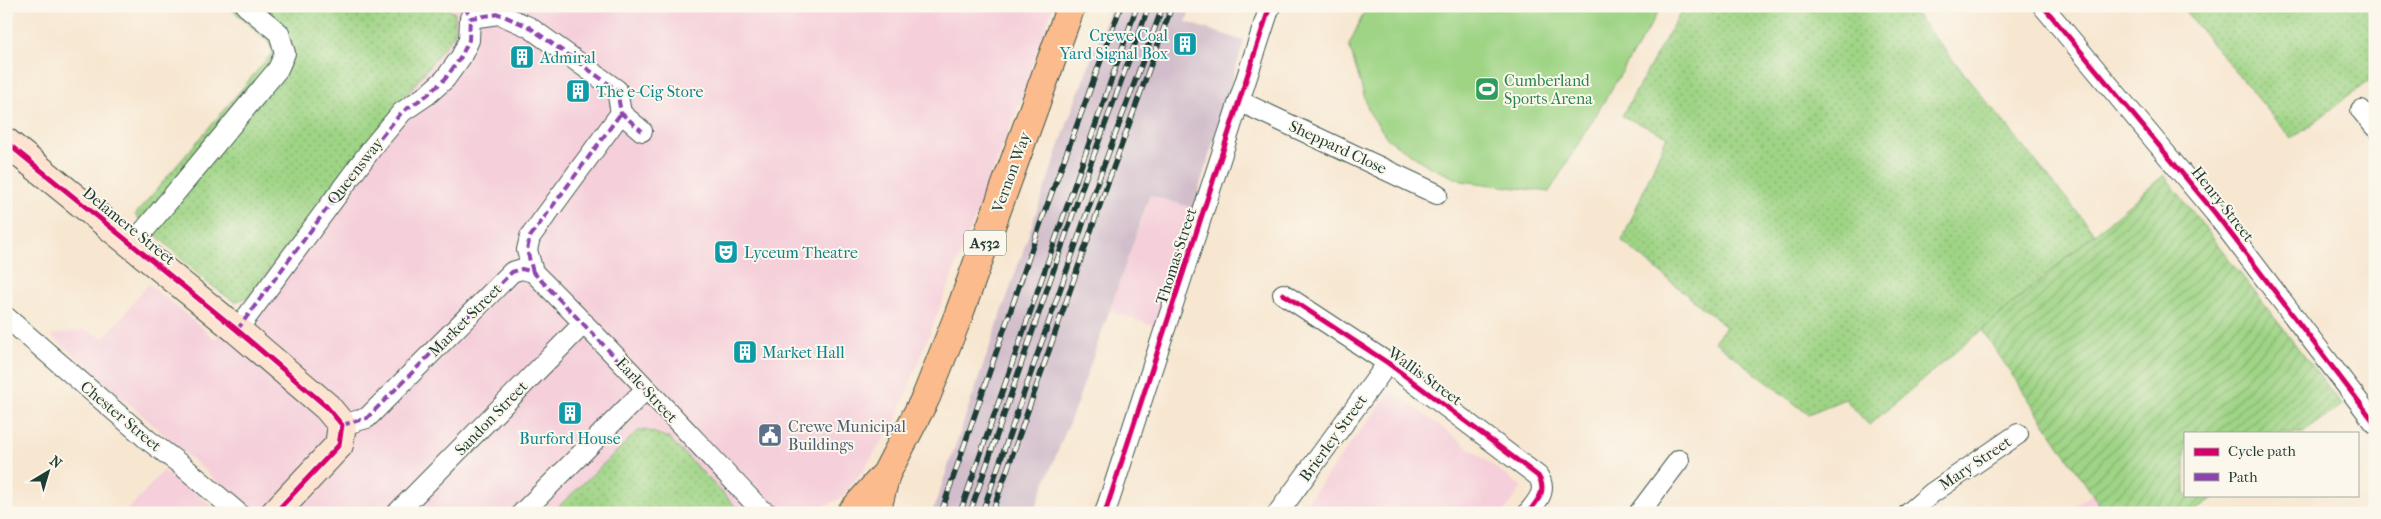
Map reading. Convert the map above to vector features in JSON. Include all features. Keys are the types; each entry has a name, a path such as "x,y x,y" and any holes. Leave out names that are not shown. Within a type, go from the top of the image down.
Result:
{"main road":[{"name":"Vernon Way","path":"876,513 886,474 926,397 959,314 1071,6"},
{"name":"Vernon Way","path":"851,513 886,474"}],"street":[{"path":"132,244 278,69 286,53 279,33 267,13 246,6"},
{"name":"Thomas Street","path":"1105,513 1270,6"},
{"name":"Henry Street","path":"2043,6 2215,213 2375,423"},
{"path":"467,12 499,14 529,27 617,90 621,113 642,131"},
{"name":"Queensway","path":"236,330 372,148 402,112 427,95 445,79 461,57 469,40 467,12"},
{"name":"Sheppard Close","path":"1239,101 1437,194"},
{"path":"2362,110 2375,127"},
{"path":"533,272 527,250 530,237 621,113"},
{"name":"Delamere Street","path":"6,142 327,406 342,425"},
{"name":"Market Street","path":"342,425 367,418 512,272 522,269 533,272"},
{"name":"Earle Street","path":"533,272 584,323 763,512"},
{"name":"Wallis Street","path":"1283,294 1388,363 1538,476 1543,487 1539,498 1528,513"},
{"name":"Chester Street","path":"6,317 148,440 180,464 238,513"},
{"name":"Sandon Street","path":"397,513 584,323"},
{"name":"Brierley Street","path":"1278,513 1388,363"},
{"path":"522,513 646,389"},
{"path":"275,513 339,445 342,425"},
{"name":"Mary Street","path":"1909,513 1932,493 2018,434"},
{"path":"1639,513 1679,460"}],"shaded area":[{"path":"443,6 1053,6 1021,100 895,422 861,473 841,498 823,507 789,513 742,513 669,438 646,430 638,432 552,513 253,513 51,335 85,330 104,338 149,284 215,339 455,33 455,13"},
{"path":"1111,6 1191,6 1186,22 1244,41 1193,208 1150,195 1077,403 1033,513 932,513 1073,107"},
{"path":"1151,195 1193,208 1155,326 1109,311"},
{"path":"1391,390 1522,487 1503,513 1299,513"},
{"path":"163,471 185,484 220,513 125,513"},
{"path":"2092,494 2105,513 2064,513"}],"green space":[{"path":"228,6 443,6 455,13 455,33 248,297 235,302 205,281 135,215 273,52 267,40"},
{"name":"Cumberland Sports Arena","path":"1367,6 1662,6 1549,192 1462,181 1430,167 1388,139 1369,112 1349,45"},
{"path":"1684,6 1909,6 2095,234 1869,425 1845,399 1808,414 1714,341 1726,327 1622,241 1667,136 1622,116"},
{"path":"2181,6 2375,6 2375,76 2292,139"},
{"path":"2164,175 2342,405 2304,432 2184,432 2184,496 2216,496 2192,513 2105,513 1982,330"},
{"path":"646,430 669,438 742,513 552,513 638,431"}],"railway":[{"path":"941,513 1041,222 1121,6"},
{"path":"960,513 1137,6"},
{"path":"970,513 1086,176 1149,6"},
{"path":"982,513 1098,181 1163,6"},
{"path":"992,513 1172,6"}],"marked path":[{"path":"465,6 470,18"},
{"path":"470,18 499,14 529,27 617,90 621,113 642,131"},
{"path":"237,330 372,148 402,112 427,95 445,79 461,57 469,40 470,18"},
{"path":"533,272 527,250 530,237 621,113"},
{"path":"342,425 367,418 512,272 522,269 533,272 646,389"}],"cycle path":[{"path":"1105,513 1270,6"},
{"path":"2043,6 2215,213 2375,423"},
{"path":"6,142 237,330 327,407 342,425 339,445 275,513"},
{"path":"1283,294 1388,363 1538,476 1541,481 1542,491 1528,513"}],"place":[{"name":"Crewe Coal Yard Signal Box","path":"1185,44"},
{"name":"Admiral","path":"522,57"},
{"name":"Cumberland Sports Arena","path":"1487,89"},
{"name":"The e-Cig Store","path":"578,91"},
{"name":"Lyceum Theatre","path":"726,252"},
{"name":"Market Hall","path":"745,352"},
{"name":"Burford House","path":"570,413"},
{"name":"Crewe Municipal Buildings","path":"770,435"}]}
